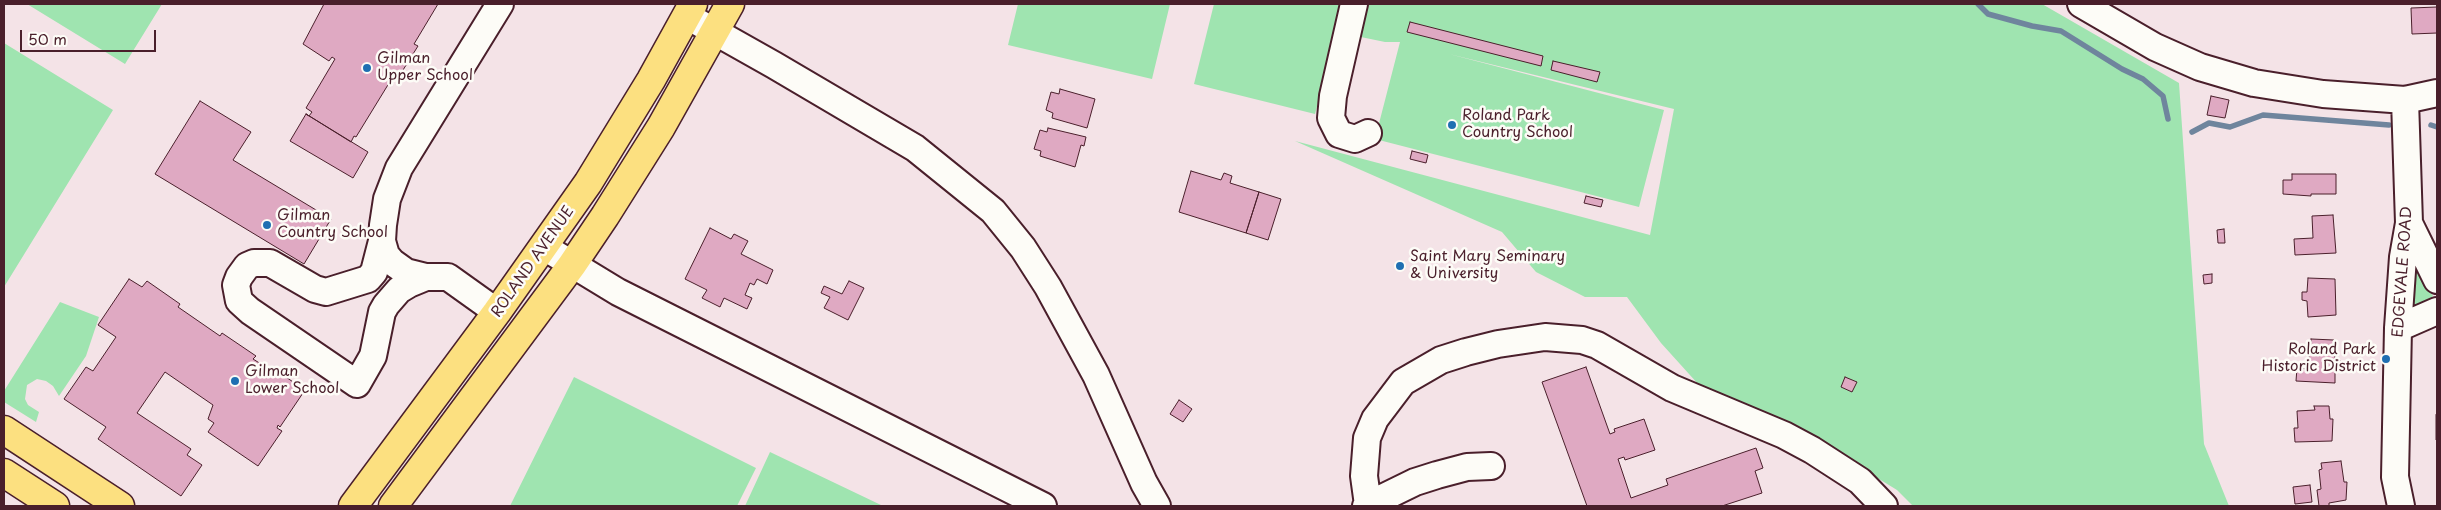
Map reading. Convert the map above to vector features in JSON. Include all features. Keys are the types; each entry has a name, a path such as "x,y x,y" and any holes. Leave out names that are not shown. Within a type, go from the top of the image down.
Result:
{"main road":[{"name":"ROLAND AVENUE","path":"393,506 572,265 636,168 730,4"},
{"name":"ROLAND AVENUE","path":"353,506 544,247 615,140 690,10"},
{"path":"4,430 120,506"},
{"path":"4,473 56,506"}],"street":[{"path":"497,312 456,280 440,275 426,277 399,290 386,305 373,356 357,384 250,311 239,300 236,293 239,277 247,266 254,263 270,263 314,289 326,292 368,279 374,272 382,241 387,200 399,168 500,4"},
{"path":"1354,4 1333,96 1331,118 1339,134 1355,139 1368,133"},
{"path":"2081,4 2155,47 2200,67 2254,83 2323,94 2405,100 2437,93"},
{"path":"690,10 715,32 915,148 993,211 1024,248 1053,294 1096,374 1144,483 1158,506"},
{"name":"EDGEVALE ROAD","path":"2401,506 2396,477 2398,328 2403,257 2409,223 2405,100"},
{"path":"2409,223 2437,280"},
{"path":"382,241 386,254 399,268 415,275 426,277"},
{"path":"544,247 618,292 1043,506"},
{"path":"2398,328 2437,311"},
{"path":"1491,466 1467,467 1415,482 1367,506 1364,476 1367,438 1375,419 1403,382 1419,371 1458,354 1498,344 1545,337 1582,340 1597,345 1672,388 1784,435 1812,450 1860,481 1884,506"}],"green space":[{"path":"27,4 162,4 125,64"},
{"path":"1018,4 1170,4 1152,79 1008,45"},
{"path":"1214,4 1343,4 1315,114 1194,84"},
{"path":"1363,4 2042,4 2179,83 2204,444 2229,506 1913,506 1897,490 1817,441 1708,395 1661,343 1627,297 1585,297 1536,272 1502,232 1295,141 1650,235 1674,109 1449,54 1664,110 1639,207 1375,139 1400,42 1385,42 1356,36"},
{"path":"4,43 113,110 4,287"},
{"path":"2413,265 2433,296 2421,306 2413,307 2409,304"},
{"path":"60,302 99,317 86,356 59,396 53,386 46,381 37,379 27,385 25,399 28,405 39,412 36,422 4,402 4,391"},
{"path":"574,377 756,468 737,506 510,506"},
{"path":"770,452 881,505 881,506 745,506"}],"building":[{"name":"Gilman Upper School","path":"324,4 438,4 414,44 418,46 398,78 394,75 356,137 354,136 351,142 309,116 312,112 306,108 335,59 332,57 329,61 303,44"},
{"path":"2437,7 2437,33 2412,34 2411,8"},
{"path":"1410,22 1543,56 1541,66 1407,32"},
{"path":"1553,61 1600,72 1597,82 1551,70"},
{"path":"1060,89 1095,99 1087,128 1052,118 1053,113 1046,110 1051,92 1059,94"},
{"path":"2211,96 2229,100 2225,118 2207,115"},
{"name":"Gilman Country School","path":"200,101 251,132 233,160 331,219 304,264 155,174"},
{"name":"Gilman Country School","path":"306,114 368,152 353,178 290,141"},
{"path":"1048,128 1086,137 1084,146 1081,145 1075,167 1040,156 1041,151 1034,149 1040,130 1047,132"},
{"path":"1412,151 1428,155 1426,163 1410,159"},
{"path":"1191,171 1221,180 1224,173 1232,176 1230,183 1259,192 1246,233 1179,212"},
{"path":"2292,174 2336,174 2336,194 2311,194 2311,196 2283,194 2283,180 2292,180"},
{"path":"1259,192 1281,199 1268,240 1246,233"},
{"path":"1586,196 1603,200 1601,207 1584,203"},
{"path":"2333,215 2336,253 2295,255 2294,239 2313,238 2312,216"},
{"path":"710,228 731,239 734,234 748,241 741,254 773,270 767,284 757,279 754,285 750,283 745,295 752,298 747,309 724,298 720,307 702,298 707,290 685,279"},
{"path":"2224,229 2225,243 2218,243 2217,230"},
{"path":"2212,274 2212,283 2204,284 2203,275"},
{"path":"2308,278 2335,279 2336,315 2308,317 2307,301 2302,300 2302,292 2307,292"},
{"name":"Gilman Lower School","path":"129,279 142,287 147,281 180,304 178,307 220,336 222,333 256,356 253,359 269,369 271,367 305,390 280,427 278,425 277,428 282,431 258,466 208,432 214,423 208,419 213,405 165,372 137,413 191,449 187,455 202,465 181,496 98,439 106,427 64,399 86,367 93,371 116,337 98,325"},
{"path":"849,281 864,288 848,320 824,308 830,297 821,293 824,286 842,294"},
{"path":"2311,339 2334,340 2335,360 2340,360 2339,371 2335,371 2335,383 2296,381 2297,368 2309,369 2309,346 2311,347"},
{"path":"1586,367 1610,434 1615,432 1614,429 1644,419 1655,450 1625,460 1624,457 1618,459 1631,498 1668,485 1666,479 1756,448 1763,468 1755,471 1762,493 1722,506 1587,506 1542,382"},
{"path":"1845,377 1857,382 1852,392 1841,387"},
{"path":"1179,400 1192,409 1183,422 1170,414"},
{"path":"2314,406 2329,406 2330,419 2333,419 2332,441 2295,442 2294,428 2298,428 2297,411 2315,410"},
{"path":"2437,416 2437,440 2436,440"},
{"path":"2341,461 2344,482 2347,482 2346,500 2329,503 2329,506 2319,506 2317,490 2321,489 2319,470 2322,469 2321,463"},
{"path":"2310,485 2312,502 2295,504 2293,487"}],"waterway":[{"path":"1978,4 1988,14 2032,26 2061,31 2122,69 2143,79 2163,96 2168,119"},
{"path":"2192,132 2209,123 2230,127 2263,115 2389,125"},
{"path":"2431,125 2437,127"}],"place":[{"name":"Gilman Upper School","path":"367,68"},
{"name":"Roland Park Country School","path":"1452,125"},
{"name":"Gilman Country School","path":"267,225"},
{"name":"Saint Mary Seminary & University","path":"1400,266"},
{"name":"Roland Park Historic District","path":"2386,359"},
{"name":"Gilman Lower School","path":"235,381"}]}
